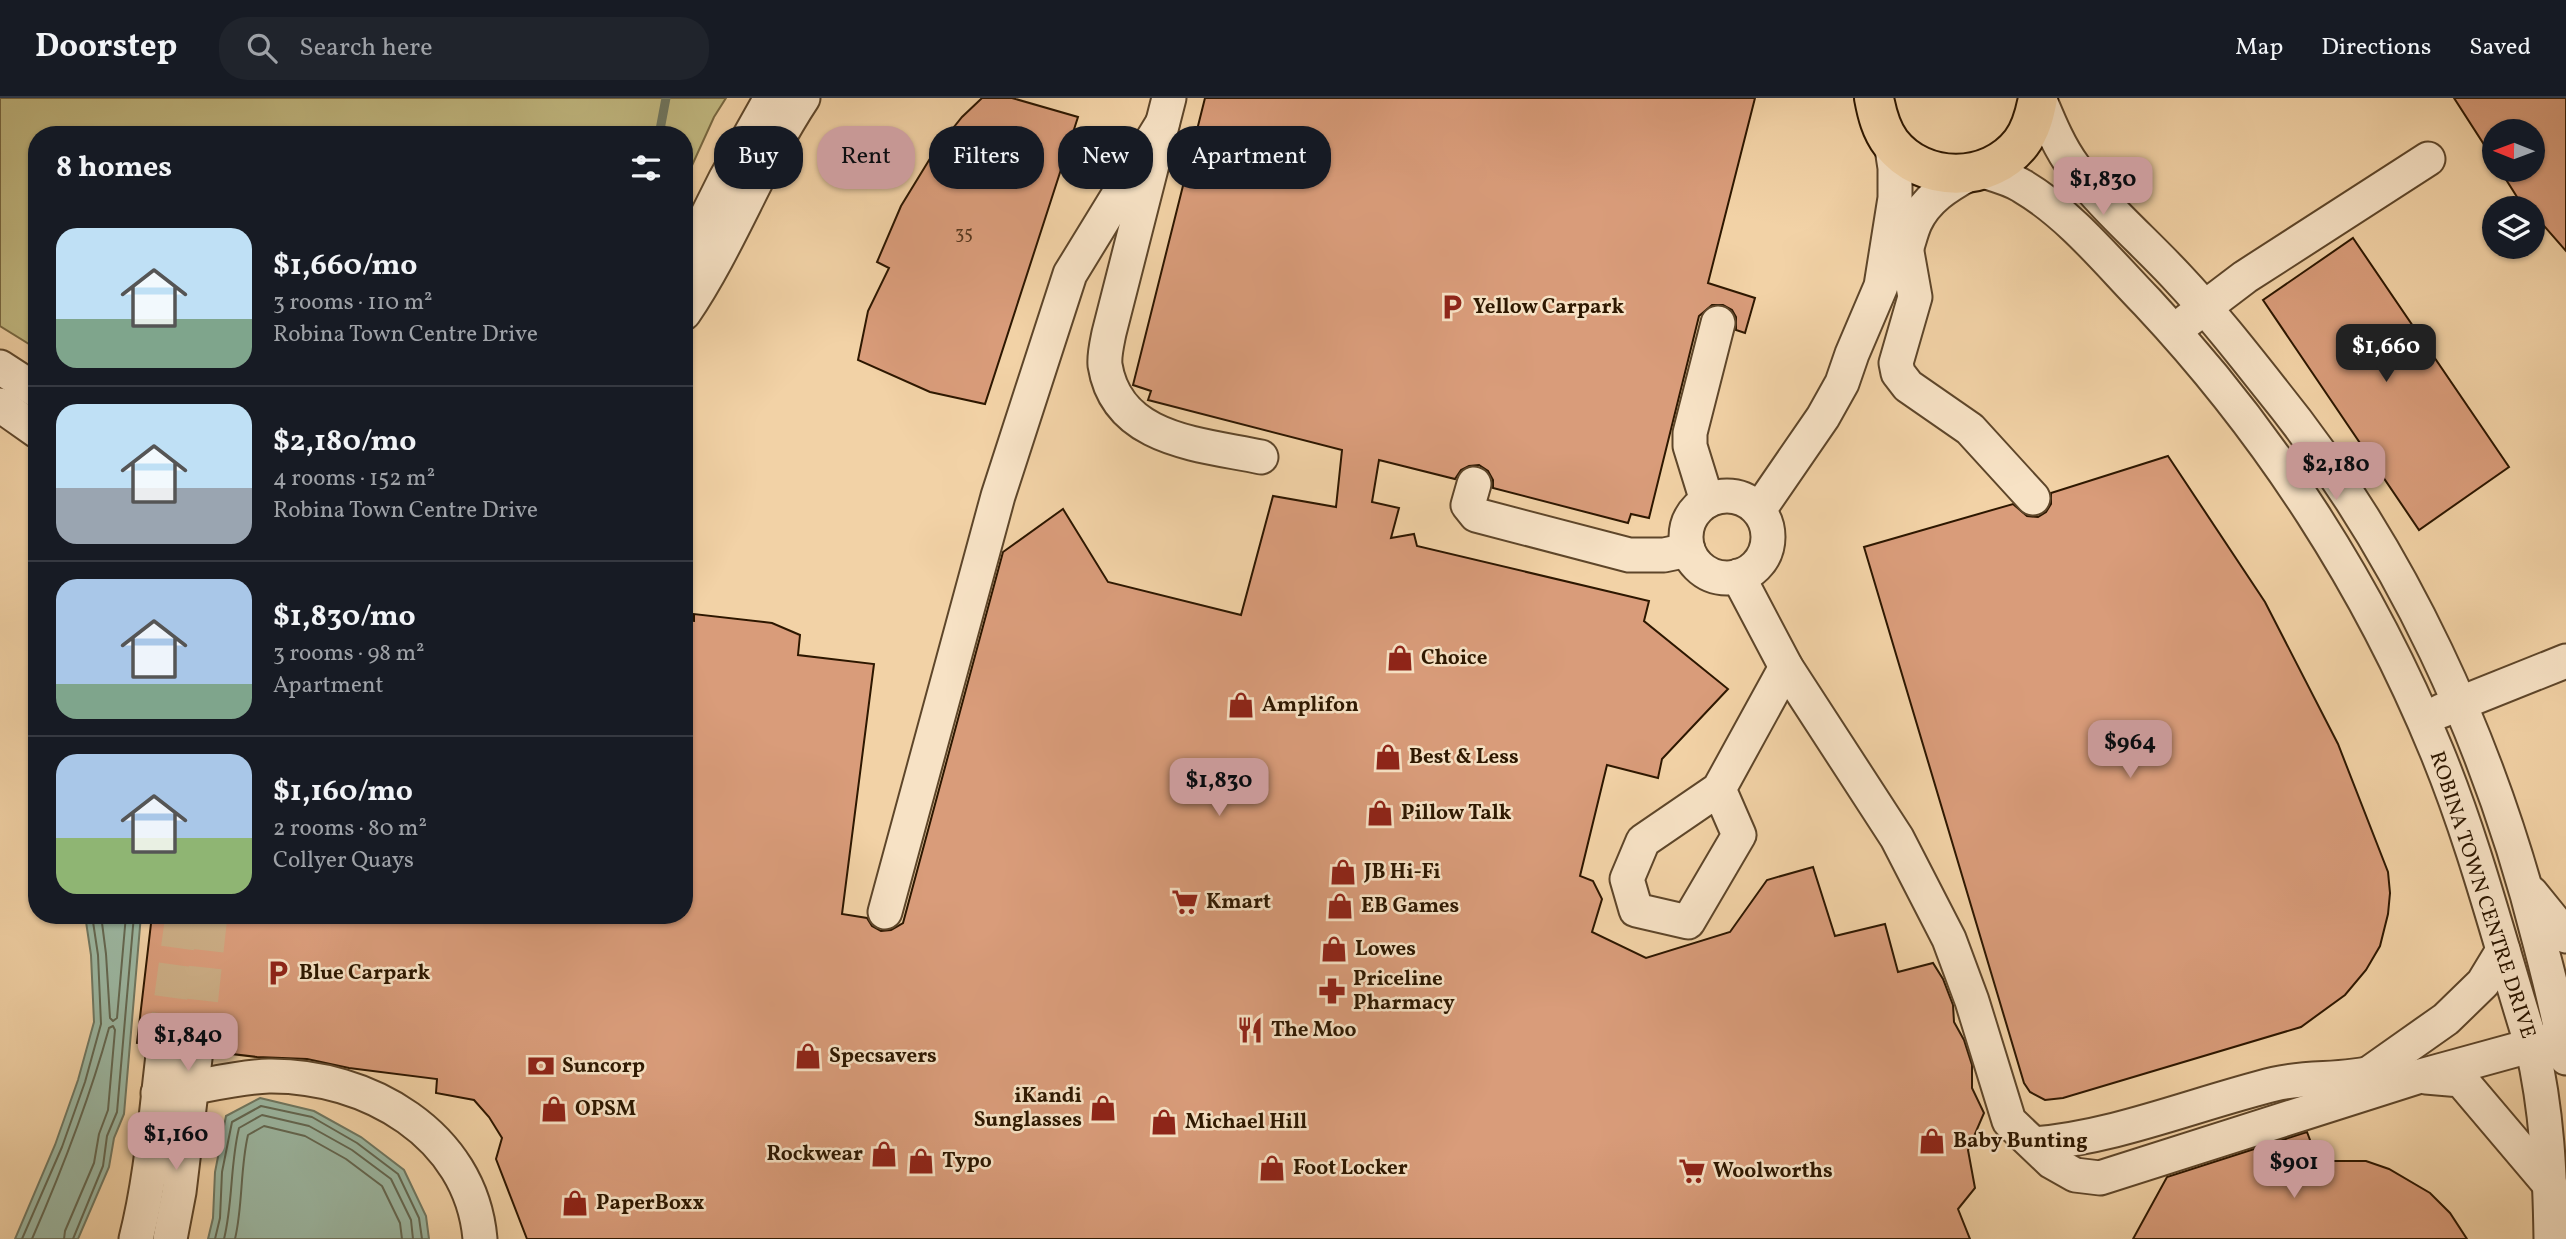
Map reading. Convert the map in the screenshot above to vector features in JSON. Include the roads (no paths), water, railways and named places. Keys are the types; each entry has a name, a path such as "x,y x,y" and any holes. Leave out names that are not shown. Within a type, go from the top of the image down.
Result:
{"main road":[{"path":"1874,98 1879,121 1891,142 1906,158 1926,169 1947,174 1976,172 2004,159 2022,142 2033,121 2038,98"}],"street":[{"path":"693,244 771,98"},
{"path":"693,298 711,269 783,128 803,98"},
{"name":"ROBINA TOWN CENTRE DRIVE","path":"2038,98 2057,139 2074,167 2204,306 2274,393 2355,507 2397,576 2429,636 2459,702 2506,820 2526,885 2554,1034 2542,1087 2550,1185 2551,1239"},
{"path":"1165,111 1109,332 1105,362 1111,387 1122,407 1139,424 1189,442 1261,457"},
{"path":"885,912 998,496 1070,274 1165,111"},
{"path":"1759,510 1823,417 1842,383 1881,286 1895,198 1895,168 1891,142"},
{"path":"2175,332 2204,306 2245,277 2428,159"},
{"path":"1881,286 1907,252 1916,221 1940,190 1976,172"},
{"name":"ROBINA TOWN CENTRE DRIVE","path":"1976,172 2020,184 2045,201 2085,237 2175,332 2282,467 2341,559 2384,635 2454,798 2503,950 2554,1034"},
{"path":"1907,252 1915,297 1896,363 1898,373 1908,386 1970,429 2033,498"},
{"path":"1707,500 1689,446 1717,323"},
{"path":"0,367 28,385"},
{"path":"0,405 28,425"},
{"path":"1474,484 1468,505 1476,514 1629,555 1664,555 1688,550"},
{"path":"1725,495 1738,497 1759,510 1768,536 1760,561 1750,570 1738,576 1714,576 1693,561 1685,537 1687,525 1692,513 1707,500 1725,495"},
{"path":"1738,576 1786,667 1897,838 1949,939 1972,1000 2009,1121 2052,1162 2075,1175 2101,1178 2554,1034"},
{"path":"2422,719 2566,661"},
{"path":"1719,789 1786,667"},
{"path":"2526,885 2566,936"},
{"path":"2368,1074 2446,1019 2483,983 2503,950"},
{"path":"2034,1144 2085,1138 2278,1083 2368,1074 2554,1034"},
{"path":"136,1239 174,1091 180,1048"},
{"path":"174,1091 267,1076 294,1078 352,1090 398,1110 440,1144 454,1162 470,1195 480,1239"},
{"path":"2417,1077 2461,1080 2550,1185"},
{"path":"170,1239 179,1192 174,1091"}],"water":[{"path":"86,924 140,924 124,1114 114,1138 109,1167 78,1239 15,1239 55,1145 78,1080 94,1022 91,955"},
{"path":"260,1098 314,1111 361,1137 404,1170 426,1216 429,1239 208,1239 213,1218 215,1172 226,1116"}],"waterway":[{"path":"661,126 666,98"}],"tunnel":[{"path":"164,1047 181,924"},
{"path":"196,1050 210,924"}],"place":[{"name":"Yellow Carpark","path":"1452,307"},
{"name":"Choice","path":"1400,658"},
{"name":"Amplifon","path":"1241,705"},
{"name":"Best & Less","path":"1388,757"},
{"name":"Pillow Talk","path":"1380,813"},
{"name":"JB Hi-Fi","path":"1343,872"},
{"name":"Kmart","path":"1185,902"},
{"name":"EB Games","path":"1340,906"},
{"name":"Lowes","path":"1334,949"},
{"name":"Blue Carpark","path":"278,973"},
{"name":"Priceline Pharmacy","path":"1332,991"},
{"name":"The Moo","path":"1250,1030"},
{"name":"Specsavers","path":"808,1056"},
{"name":"Suncorp","path":"541,1066"},
{"name":"iKandi Sunglasses","path":"1103,1108"},
{"name":"OPSM","path":"554,1109"},
{"name":"Michael Hill","path":"1164,1122"},
{"name":"Baby Bunting","path":"1932,1141"},
{"name":"Rockwear","path":"884,1154"},
{"name":"Typo","path":"921,1161"},
{"name":"Foot Locker","path":"1272,1168"},
{"name":"Woolworths","path":"1692,1171"},
{"name":"PaperBoxx","path":"575,1203"}]}
